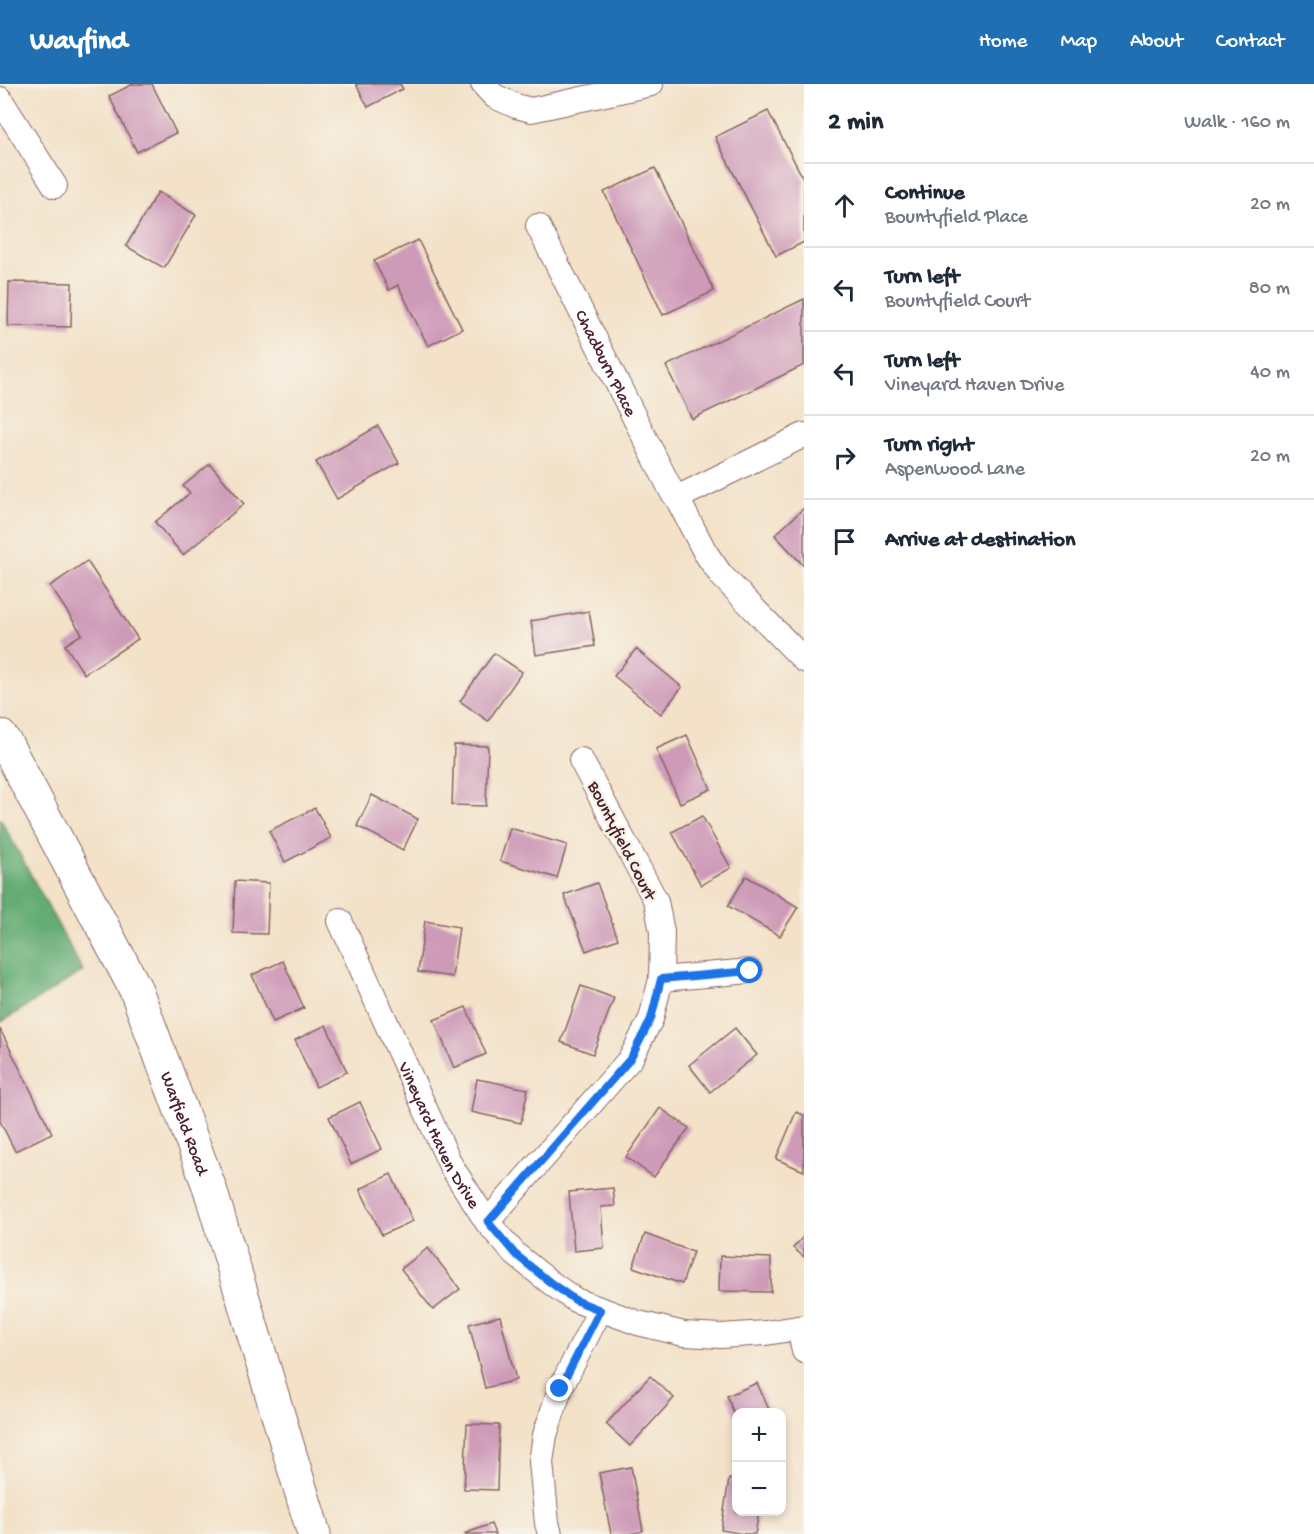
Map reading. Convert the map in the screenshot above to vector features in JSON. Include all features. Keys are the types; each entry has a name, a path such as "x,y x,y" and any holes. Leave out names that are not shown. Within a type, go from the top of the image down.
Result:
{"street":[{"path":"483,84 494,96 531,110 651,84"},
{"path":"0,99 55,186"},
{"name":"Chadburn Place","path":"538,226 672,492 705,552 721,575 804,660"},
{"path":"677,498 804,435"},
{"name":"Warfield Road","path":"0,736 136,990 210,1189 314,1534"},
{"name":"Bountyfield Court","path":"488,1222 631,1058 651,1019 661,979 663,933 656,901 580,760"},
{"name":"Vineyard Haven Drive","path":"340,921 451,1166 488,1222 515,1254 575,1300 638,1323 684,1334 802,1335"},
{"path":"661,979 750,971"},
{"path":"550,1534 541,1462 545,1435 560,1389 600,1310"}],"green space":[{"path":"0,818 83,971 0,1023"}],"building":[{"path":"133,84 152,84 176,133 137,152 109,96"},
{"path":"356,84 400,84 403,89 368,107"},
{"path":"768,111 804,180 804,242 776,256 715,137"},
{"path":"655,168 714,291 663,315 604,192"},
{"path":"158,192 196,215 164,268 126,246"},
{"path":"418,240 462,329 428,346 398,285 389,290 374,261"},
{"path":"9,282 72,283 71,327 8,326"},
{"path":"804,299 804,365 692,419 666,366"},
{"path":"378,426 399,463 337,499 316,462"},
{"path":"210,464 244,504 183,555 155,522 190,493 183,486"},
{"path":"804,508 804,566 775,535"},
{"path":"87,561 138,639 84,674 65,645 82,634 50,586"},
{"path":"589,611 595,646 536,655 531,621"},
{"path":"636,649 682,687 661,714 614,676"},
{"path":"494,653 522,672 488,721 460,701"},
{"path":"687,735 711,789 680,803 656,749"},
{"path":"454,745 488,746 486,806 452,805"},
{"path":"372,795 418,819 403,850 357,826"},
{"path":"315,808 331,838 285,862 269,831"},
{"path":"702,816 731,868 701,885 672,832"},
{"path":"510,828 567,845 557,878 500,861"},
{"path":"746,876 798,907 780,936 728,906"},
{"path":"235,881 269,883 267,934 233,933"},
{"path":"597,883 618,939 586,951 564,895"},
{"path":"425,921 459,927 452,977 418,972"},
{"path":"283,961 304,1008 273,1022 252,975"},
{"path":"581,986 614,998 593,1054 561,1042"},
{"path":"466,1007 486,1054 454,1068 434,1020"},
{"path":"326,1025 347,1072 316,1087 295,1040"},
{"path":"735,1028 757,1055 710,1092 689,1065"},
{"path":"0,1029 52,1133 15,1151 0,1121"},
{"path":"477,1079 528,1089 521,1123 471,1112"},
{"path":"360,1102 382,1149 351,1164 329,1117"},
{"path":"660,1108 689,1128 654,1177 626,1157"},
{"path":"796,1112 804,1115 804,1171 776,1159"},
{"path":"391,1174 413,1221 382,1235 360,1189"},
{"path":"613,1188 615,1206 601,1207 604,1248 574,1251 569,1192"},
{"path":"645,1234 693,1252 682,1284 633,1267"},
{"path":"804,1236 804,1257 793,1248"},
{"path":"428,1248 460,1289 433,1310 401,1269"},
{"path":"720,1256 771,1258 771,1292 719,1291"},
{"path":"500,1316 516,1380 485,1388 469,1324"},
{"path":"650,1376 674,1398 630,1446 606,1424"},
{"path":"757,1383 768,1408 732,1409 727,1396"},
{"path":"467,1424 499,1425 497,1490 464,1489"},
{"path":"631,1467 643,1531 611,1534 599,1473"},
{"path":"729,1479 732,1479 732,1516 758,1516 755,1534 721,1530"},
{"path":"491,1524 495,1534 464,1534"}],"route":[{"path":"560,1389 600,1310 575,1300 551,1283 515,1254 488,1222 631,1058 651,1019 661,979 750,971"}]}
